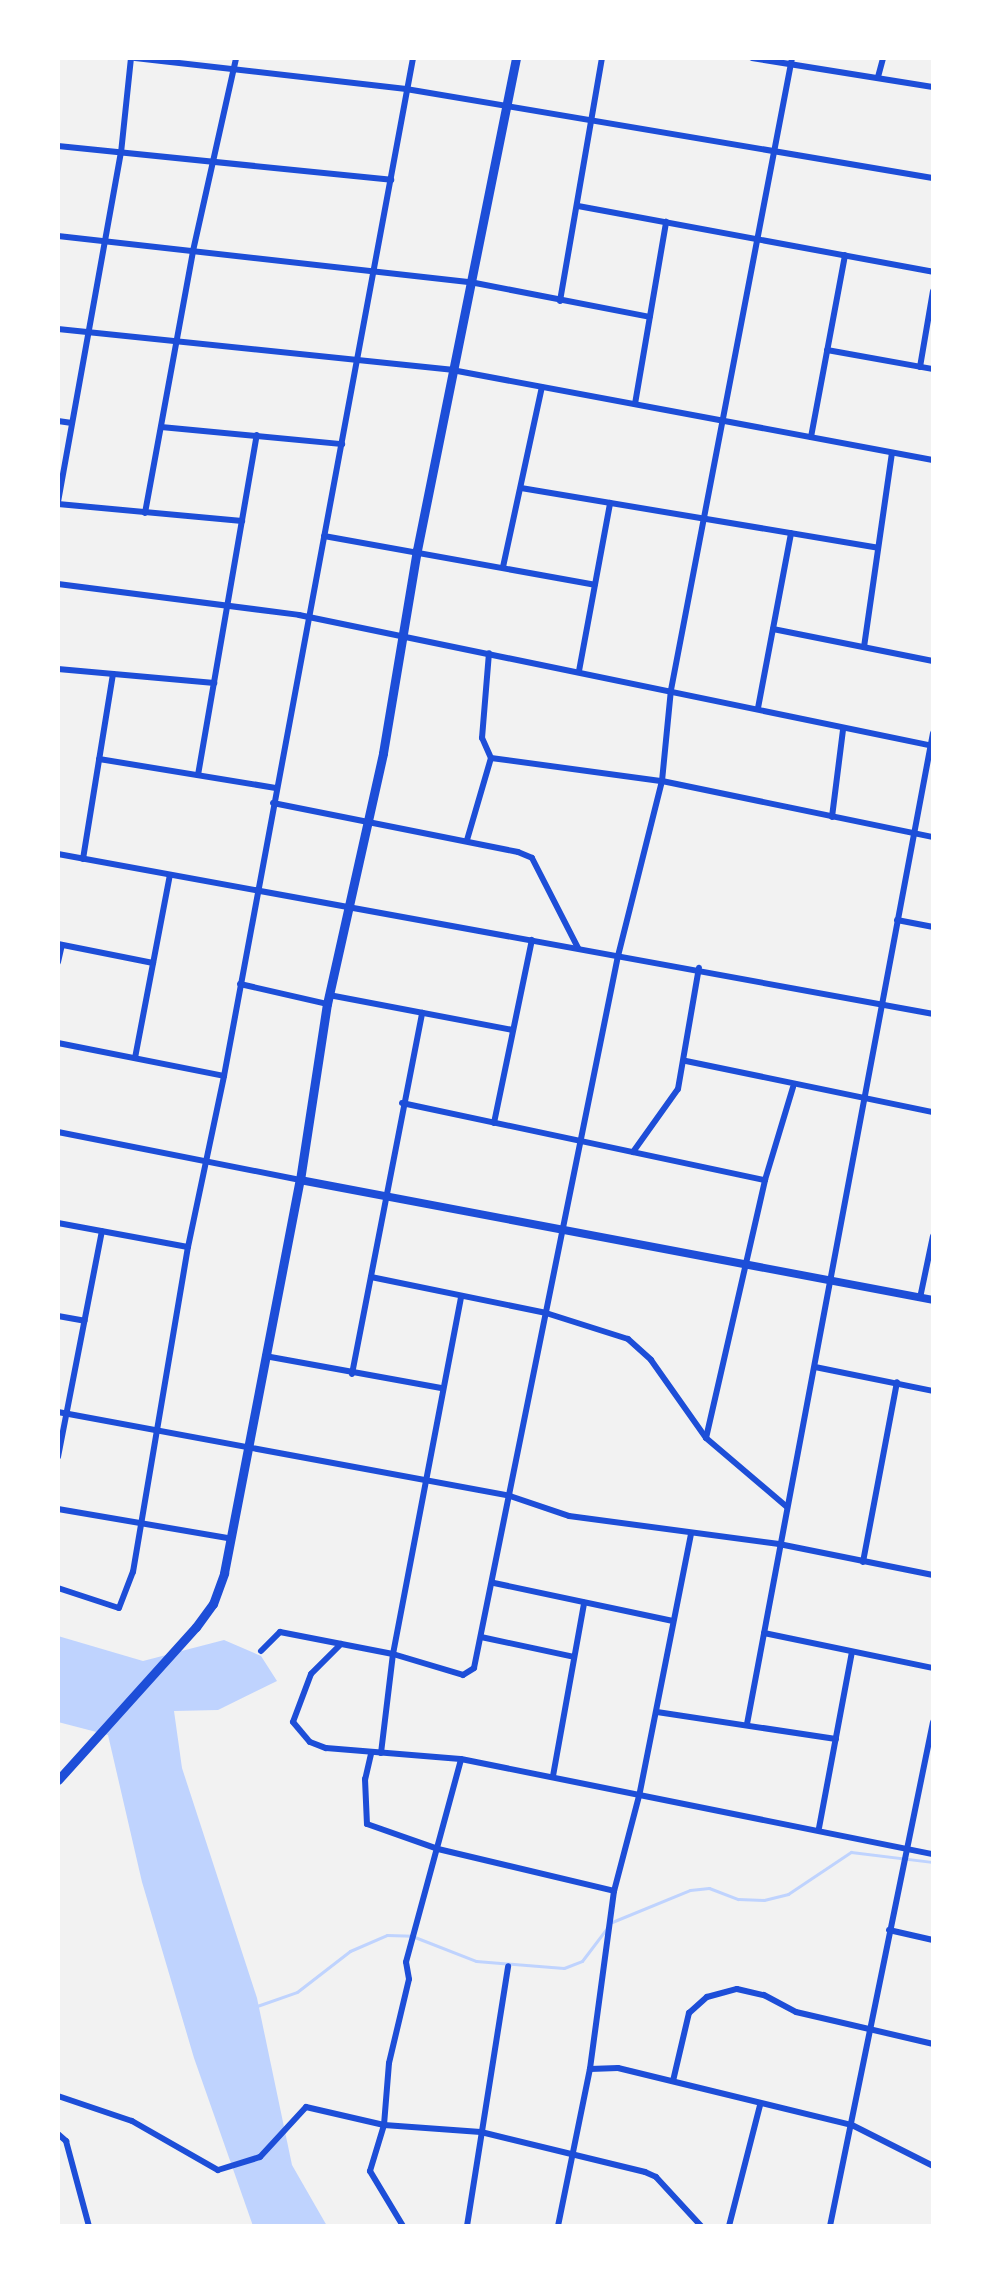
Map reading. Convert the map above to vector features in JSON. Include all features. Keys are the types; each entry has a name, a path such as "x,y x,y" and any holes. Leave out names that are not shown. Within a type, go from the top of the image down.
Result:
{"main road":[{"path":"58,1780 196,1627 213,1604 300,1180 328,999 405,636 417,550 516,58"}],"street":[{"path":"242,521 58,503 121,153 133,58 406,89 594,118 933,178"},
{"path":"145,513 193,251 236,58"},
{"path":"58,1588 121,1607 141,1527 188,1247 224,1076 413,58"},
{"path":"560,301 602,58"},
{"path":"752,58 933,87"},
{"path":"878,77 883,58"},
{"path":"261,1651 280,1632 393,1654 463,1675 474,1668 494,1583 618,956 662,781 671,690 791,62"},
{"path":"58,146 391,180"},
{"path":"578,206 933,272"},
{"path":"635,404 666,222"},
{"path":"58,236 470,282 650,317"},
{"path":"811,437 845,255"},
{"path":"920,367 933,291"},
{"path":"58,329 358,357 452,370 933,460"},
{"path":"827,350 933,369"},
{"path":"503,567 542,387"},
{"path":"58,421 72,423"},
{"path":"161,427 342,444"},
{"path":"198,775 257,435"},
{"path":"864,647 892,453"},
{"path":"521,488 878,548"},
{"path":"579,671 610,503"},
{"path":"758,708 791,533"},
{"path":"324,536 417,550 595,585"},
{"path":"58,584 309,617 932,746"},
{"path":"773,629 933,661"},
{"path":"467,840 491,758 482,738 489,653"},
{"path":"58,669 214,683"},
{"path":"83,859 113,674"},
{"path":"832,817 843,730"},
{"path":"747,1724 880,1001 933,733"},
{"path":"491,758 662,781 933,837"},
{"path":"99,759 276,788"},
{"path":"273,803 467,840 532,858 578,948"},
{"path":"58,854 880,1001 933,1014"},
{"path":"135,1058 170,875"},
{"path":"897,920 933,927"},
{"path":"494,1123 532,940"},
{"path":"58,962 60,944 153,963"},
{"path":"633,1152 670,1106 686,1061 699,968"},
{"path":"240,984 513,1030"},
{"path":"352,1374 402,1103 422,1013"},
{"path":"58,1043 224,1076"},
{"path":"686,1061 793,1087 933,1112"},
{"path":"706,1438 765,1180 793,1087"},
{"path":"402,1103 765,1180"},
{"path":"58,1132 933,1300"},
{"path":"58,1223 188,1247"},
{"path":"58,1457 102,1231"},
{"path":"920,1298 933,1236"},
{"path":"371,1277 546,1313 628,1339 640,1349 706,1438 787,1507"},
{"path":"381,1753 393,1654 429,1480 441,1388 461,1297"},
{"path":"58,1316 85,1321"},
{"path":"265,1356 441,1388"},
{"path":"815,1367 933,1391"},
{"path":"863,1562 897,1382"},
{"path":"58,1412 510,1496 569,1516 779,1544 933,1575"},
{"path":"58,1509 141,1527 228,1538"},
{"path":"558,2226 590,2069 614,1891 639,1796 691,1534"},
{"path":"494,1583 673,1621"},
{"path":"553,1776 584,1603"},
{"path":"764,1633 933,1668"},
{"path":"481,1637 574,1657"},
{"path":"341,1644 311,1674 293,1722 310,1742 371,1754 461,1759 639,1796 819,1828 933,1854"},
{"path":"819,1828 852,1652"},
{"path":"657,1712 836,1739"},
{"path":"830,2226 933,1722"},
{"path":"371,1754 365,1779 367,1824 438,1849 614,1891"},
{"path":"403,2226 370,2171 384,2125 389,2063 409,1979 406,1962 461,1759"},
{"path":"925,1764 933,1766"},
{"path":"889,1930 933,1940"},
{"path":"467,2226 508,1966"},
{"path":"673,2081 689,2013 707,1997 737,1989 764,1995 796,2012 933,2044"},
{"path":"590,2069 618,2068 852,2125 933,2166"},
{"path":"58,2096 132,2121 218,2170 260,2157 306,2107 384,2125 481,2132 573,2153 656,2177 701,2226"},
{"path":"729,2226 760,2105"},
{"path":"58,2134 66,2141 89,2226"}],"water":[{"path":"58,1636 143,1661 224,1640 261,1656 277,1681 218,1710 174,1711 182,1768 257,1998 292,2165 327,2226 253,2226 194,2058 142,1882 108,1735 58,1722"}],"waterway":[{"path":"612,1922 690,1890 709,1888 738,1899 764,1900 788,1894 851,1852 933,1862"},
{"path":"257,2006 297,1992 350,1951 387,1935 412,1936 476,1961 564,1968 582,1961 607,1928"}]}
